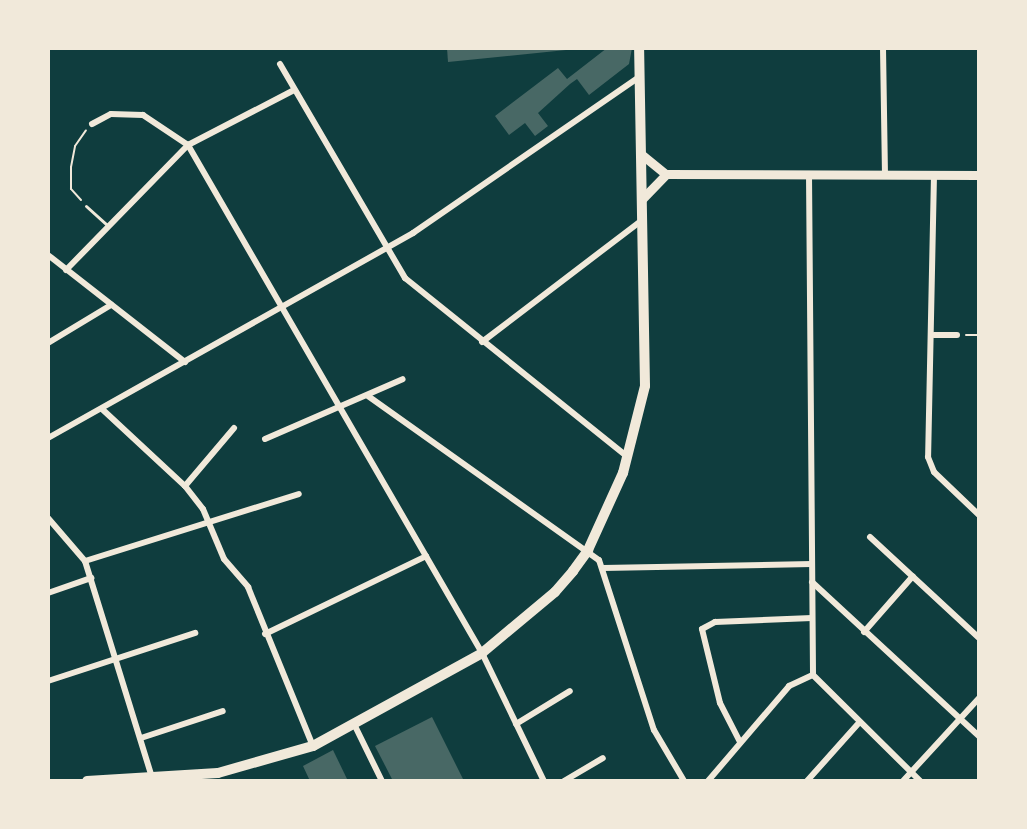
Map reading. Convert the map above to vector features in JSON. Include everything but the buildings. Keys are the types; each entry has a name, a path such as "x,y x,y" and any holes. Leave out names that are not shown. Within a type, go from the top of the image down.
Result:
{"main road":[{"path":"89,781 220,777 313,746 355,726 482,653 555,592 588,550 628,457 645,386 639,48"},
{"path":"641,154 666,174 979,175"},
{"path":"643,198 666,174"}],"street":[{"path":"883,48 885,174"},
{"path":"280,64 386,249 419,293 628,457"},
{"path":"48,438 386,249 638,78"},
{"path":"66,270 188,145 294,90"},
{"path":"92,124 111,114 143,115 188,145 285,306 482,653 544,781"},
{"path":"809,174 813,675 858,724 920,781"},
{"path":"934,175 934,335 929,465 979,515"},
{"path":"482,342 643,219"},
{"path":"48,255 185,362"},
{"path":"48,343 111,305"},
{"path":"934,335 957,335"},
{"path":"265,439 341,409 403,379"},
{"path":"368,396 588,550 603,568 654,730 684,781"},
{"path":"102,409 185,486 210,523 224,559 246,582 313,746"},
{"path":"185,486 234,428"},
{"path":"85,561 299,494"},
{"path":"48,518 85,561 152,778"},
{"path":"870,537 979,638"},
{"path":"265,634 426,556"},
{"path":"603,568 812,564"},
{"path":"864,632 913,576"},
{"path":"48,593 91,578"},
{"path":"812,582 979,736"},
{"path":"740,742 720,703 702,629 715,622 812,618"},
{"path":"48,681 195,633"},
{"path":"708,781 789,686 813,675"},
{"path":"516,724 570,691"},
{"path":"903,781 979,698"},
{"path":"141,738 223,711"},
{"path":"807,781 858,724"},
{"path":"355,726 382,781"},
{"path":"564,781 603,758"}],"lane":[{"path":"86,206 108,226"}],"path":[{"path":"86,206 71,189 71,167 75,146 92,124"},
{"path":"957,335 979,335"}]}
